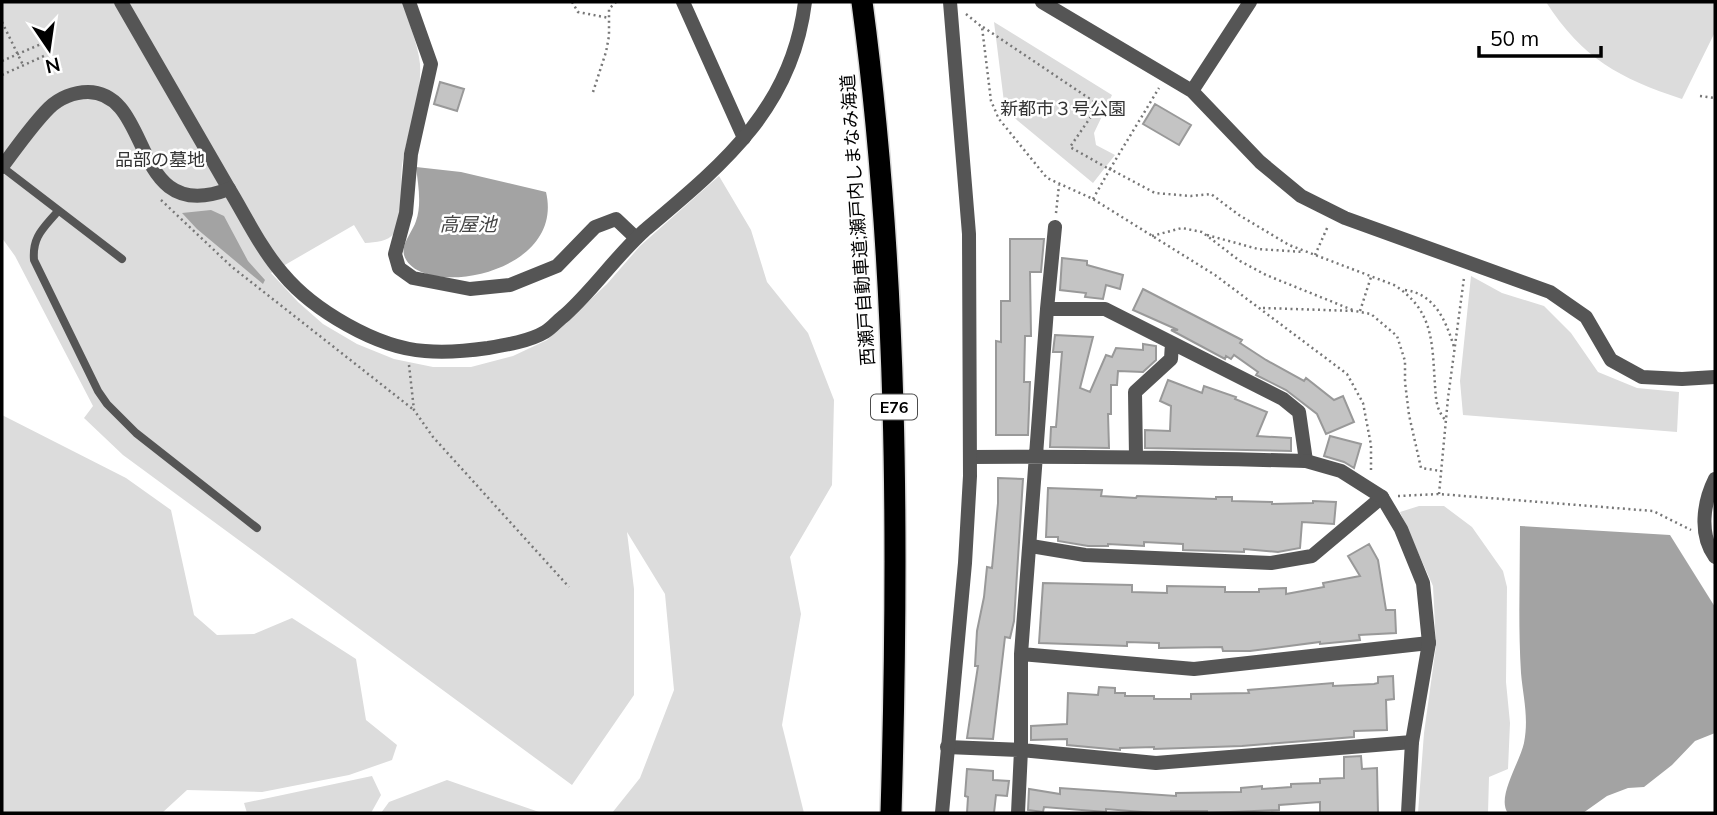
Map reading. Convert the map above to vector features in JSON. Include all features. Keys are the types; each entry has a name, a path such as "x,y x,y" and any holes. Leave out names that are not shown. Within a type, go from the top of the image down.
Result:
{"highway":[{"name":"西瀬戸自動車道;瀬戸内しまなみ海道","path":"862,2 884,224 895,421 896,639 891,813"}],"street":[{"path":"121,2 229,189 282,274 310,300 340,321 373,338 423,351 463,351 502,345 544,332 584,298 636,238 715,170 761,119 792,60 805,2"},
{"path":"409,2 431,64 411,154 406,213 395,254 399,268 413,278 457,288 510,285 556,266 595,228 617,219 636,238"},
{"path":"683,2 744,138"},
{"path":"1042,2 1192,91 1261,162 1301,196 1334,212 1550,292 1587,317 1611,360 1642,377 1715,377"},
{"path":"1192,91 1250,2"},
{"path":"942,813 965,563 970,457 969,234 950,8"},
{"path":"2,167 50,106 67,95 98,93 110,97 121,107 150,164 162,180 175,190 191,197 210,196 229,189"},
{"path":"1018,813 1021,654 1046,309 1055,227"},
{"path":"1046,309 1105,309 1283,399 1299,412 1306,461"},
{"path":"1136,457 1135,392 1171,359 1172,343"},
{"path":"970,457 1306,461 1341,471 1377,494 1401,529 1423,583 1429,643 1412,742 1408,813"},
{"path":"1715,479 1705,503 1709,535 1707,545 1715,557"},
{"path":"1031,545 1085,555 1271,563 1312,556 1377,494"},
{"path":"1021,654 1194,669 1429,643"},
{"path":"947,747 1021,750 1156,763 1412,742"}],"lane":[{"path":"2,167 122,258"},
{"path":"58,211 38,236 33,247 34,260 98,391 136,433 257,528"}],"path":[{"path":"572,2 578,12 609,18"},
{"path":"593,92 606,52 609,9 616,2"},
{"path":"950,8 968,14 982,27 1099,105 1070,147 1155,193 1191,196 1211,194 1289,245 1416,292 1440,312 1454,351"},
{"path":"2,22 23,65"},
{"path":"982,27 991,101 999,119 1047,178 1093,200 1216,275 1347,374 1363,403 1377,494 1439,494 1654,511 1709,535"},
{"path":"2,61 41,44"},
{"path":"2,75 46,55"},
{"path":"1093,200 1167,76"},
{"path":"1700,96 1715,98"},
{"path":"1055,227 1059,183"},
{"path":"159,197 167,208 232,267 414,410 433,437 569,586"},
{"path":"1315,255 1334,212"},
{"path":"1152,236 1182,228 1258,249 1307,252"},
{"path":"1206,234 1240,261 1266,275 1360,312"},
{"path":"1439,494 1466,262"},
{"path":"1360,312 1371,277"},
{"path":"1402,289 1413,300 1427,322 1432,339 1437,410 1446,421"},
{"path":"1261,308 1371,314 1397,336 1405,361 1409,415 1421,468 1441,471"},
{"path":"407,348 414,410"}],"green space":[{"name":"品部の墓地","path":"2,2 403,2 417,49 420,76 403,159 401,215 394,233 385,240 365,243 354,225 271,273 323,324 357,344 394,359 433,367 471,367 513,356 547,340 607,284 640,246 719,176 751,230 767,282 808,333 834,400 832,485 790,557 801,614 782,725 804,813 612,813 640,778 674,690 665,594 627,532 634,589 634,695 572,785 123,455 84,418 93,406 15,256 2,238"},
{"path":"1546,2 1715,2 1715,32 1682,99 1639,83 1604,64 1574,38"},
{"name":"新都市３号公園","path":"994,22 1112,95 1094,133 1096,145 1115,155 1093,183 1005,110"},
{"path":"1471,276 1502,293 1544,306 1571,333 1598,372 1637,388 1679,392 1677,432 1463,415 1460,381"},
{"path":"2,415 126,478 171,510 194,615 217,635 254,634 292,618 356,659 366,720 397,745 392,760 349,775 262,792 187,790 162,813 2,813"},
{"path":"1419,506 1444,506 1472,527 1503,571 1507,587 1506,682 1510,723 1508,769 1489,777 1488,813 1418,813 1424,733 1436,646 1433,586 1400,512"},
{"path":"372,776 381,795 371,813 247,813 244,803"},
{"path":"447,780 540,813 381,813 389,802"}],"water":[{"name":"高屋池","path":"416,167 461,172 546,192 546,221 534,244 514,261 488,272 460,277 435,276 415,269 404,251 419,208"},
{"path":"211,210 224,216 248,261 265,280 263,284 197,229 182,213"},
{"path":"1520,526 1670,535 1715,607 1715,733 1695,741 1672,765 1644,787 1628,788 1607,796 1583,813 1508,813 1505,806 1507,789 1522,751 1526,724 1520,655"}],"building":[{"path":"440,82 464,89 457,111 434,104"},
{"path":"1155,104 1191,125 1179,145 1143,124"},
{"path":"1010,239 1044,239 1041,272 1030,272 1031,336 1025,336 1024,382 1030,382 1028,435 996,435 996,341 1001,342 1001,301 1010,301"},
{"path":"1062,258 1087,261 1087,265 1123,275 1120,289 1106,285 1103,299 1085,297 1086,293 1060,290"},
{"path":"1143,289 1242,340 1240,343 1266,360 1304,381 1306,378 1334,400 1343,396 1354,422 1326,434 1317,414 1286,390 1256,375 1258,372 1234,355 1231,359 1226,356 1225,359 1171,330 1178,330 1133,310"},
{"path":"1055,335 1093,337 1080,388 1090,392 1106,355 1112,357 1116,348 1143,350 1143,344 1156,346 1156,360 1143,372 1118,371 1117,385 1111,385 1109,448 1050,447 1051,427 1056,427 1062,352 1053,352"},
{"path":"1168,380 1202,393 1204,386 1267,412 1257,436 1291,438 1291,451 1145,448 1145,430 1170,431 1171,406 1160,401"},
{"path":"1330,436 1361,444 1354,468 1324,456"},
{"path":"998,478 1023,479 1014,621 1010,638 1005,637 993,739 967,738 978,666 975,666 977,631 987,567 992,568"},
{"path":"1048,488 1102,490 1101,496 1136,498 1232,497 1232,501 1272,504 1336,502 1334,524 1302,522 1300,548 1278,552 1244,549 1244,552 1183,550 1183,544 1144,542 1144,546 1088,546 1058,541 1058,537 1046,537"},
{"path":"1369,544 1378,560 1386,610 1395,610 1396,633 1359,635 1360,640 1250,651 1223,651 1222,647 1159,648 1159,643 1127,642 1127,646 1039,643 1043,583 1132,585 1132,592 1167,593 1167,586 1225,587 1225,592 1259,592 1259,589 1286,588 1286,594 1324,587 1323,583 1360,576 1348,556"},
{"path":"1393,676 1394,699 1386,700 1387,730 1354,731 1354,737 1242,746 1120,750 1067,745 1067,739 1031,740 1031,726 1067,724 1068,693 1098,695 1099,687 1115,688 1115,693 1125,693 1125,696 1191,699 1191,694 1249,693 1248,690 1333,683 1333,686 1374,684 1378,683 1378,677"},
{"path":"1361,756 1362,769 1377,768 1378,813 1320,813 1320,802 1279,805 1279,810 1207,813 1106,809 1106,812 1044,807 1043,812 1028,810 1029,789 1060,794 1060,788 1176,796 1176,793 1241,792 1241,788 1291,787 1291,784 1320,783 1320,779 1344,778 1344,757"},
{"path":"967,769 993,771 993,780 1009,781 1007,796 996,795 994,813 967,813"}]}
